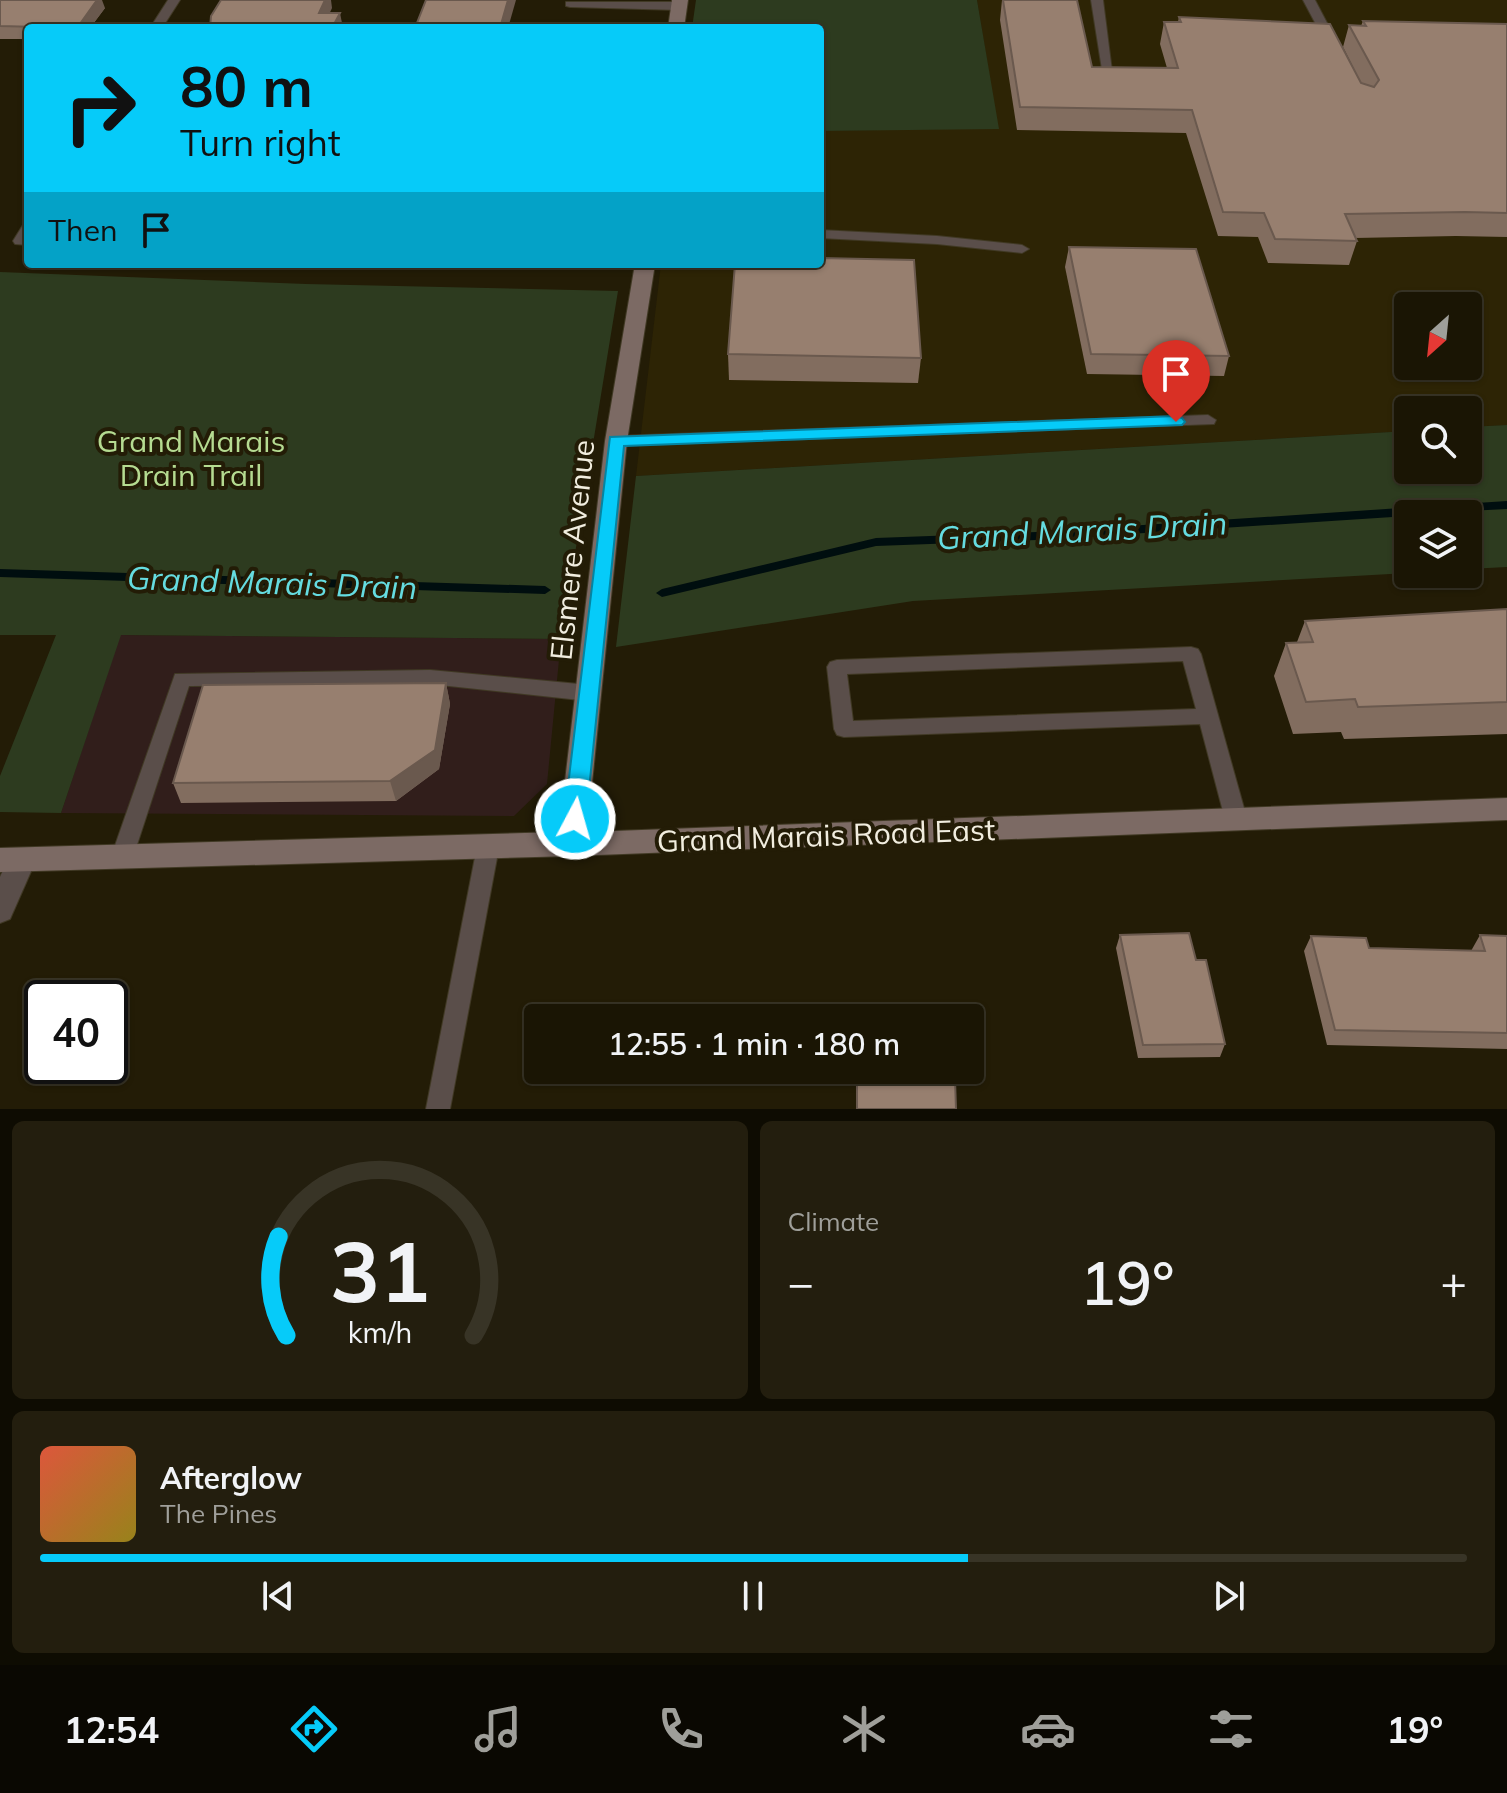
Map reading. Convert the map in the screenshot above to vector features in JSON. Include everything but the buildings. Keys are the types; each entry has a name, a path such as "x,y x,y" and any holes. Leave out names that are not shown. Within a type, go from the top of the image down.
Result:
{"street":[{"path":"676,24 679,3"},
{"name":"Elsmere Avenue","path":"572,844 616,441 644,268"},
{"name":"Grand Marais Road East","path":"11,860 488,847 1507,809"},
{"path":"0,910 11,860"}],"lane":[{"path":"159,24 174,0"},
{"path":"1097,0 1109,76"},
{"path":"1309,0 1335,50"},
{"path":"570,4 679,3"},
{"path":"824,234 937,240 1022,249"},
{"path":"616,441 1208,420"},
{"path":"1208,716 844,729 837,667 1191,654 1208,716 1236,819"},
{"path":"122,857 182,679 430,677 589,693"},
{"path":"438,1109 488,847"}],"shaded area":[{"path":"977,0 1507,0 1507,425 1482,426 1482,396 1394,396 1394,432 636,476 661,268 824,268 824,131 998,128"},
{"path":"120,635 561,639 547,784 514,816 61,813"}],"green space":[{"path":"696,0 977,0 999,129 824,131 824,24 693,24"},
{"name":"Grand Marais Drain Trail","path":"0,272 306,284 618,291 561,639 121,635 61,813 0,812 0,776 56,635 0,635"},
{"path":"1507,425 1507,567 1482,568 1482,500 1394,500 1394,574 913,601 616,647 636,476 1394,432 1394,484 1482,484 1482,426"}],"waterway":[{"name":"Grand Marais Drain","path":"662,593 876,542 1037,536 1507,505"},
{"name":"Grand Marais Drain","path":"0,573 545,590"}],"route":[{"path":"575,819 616,441 1176,422"}]}
